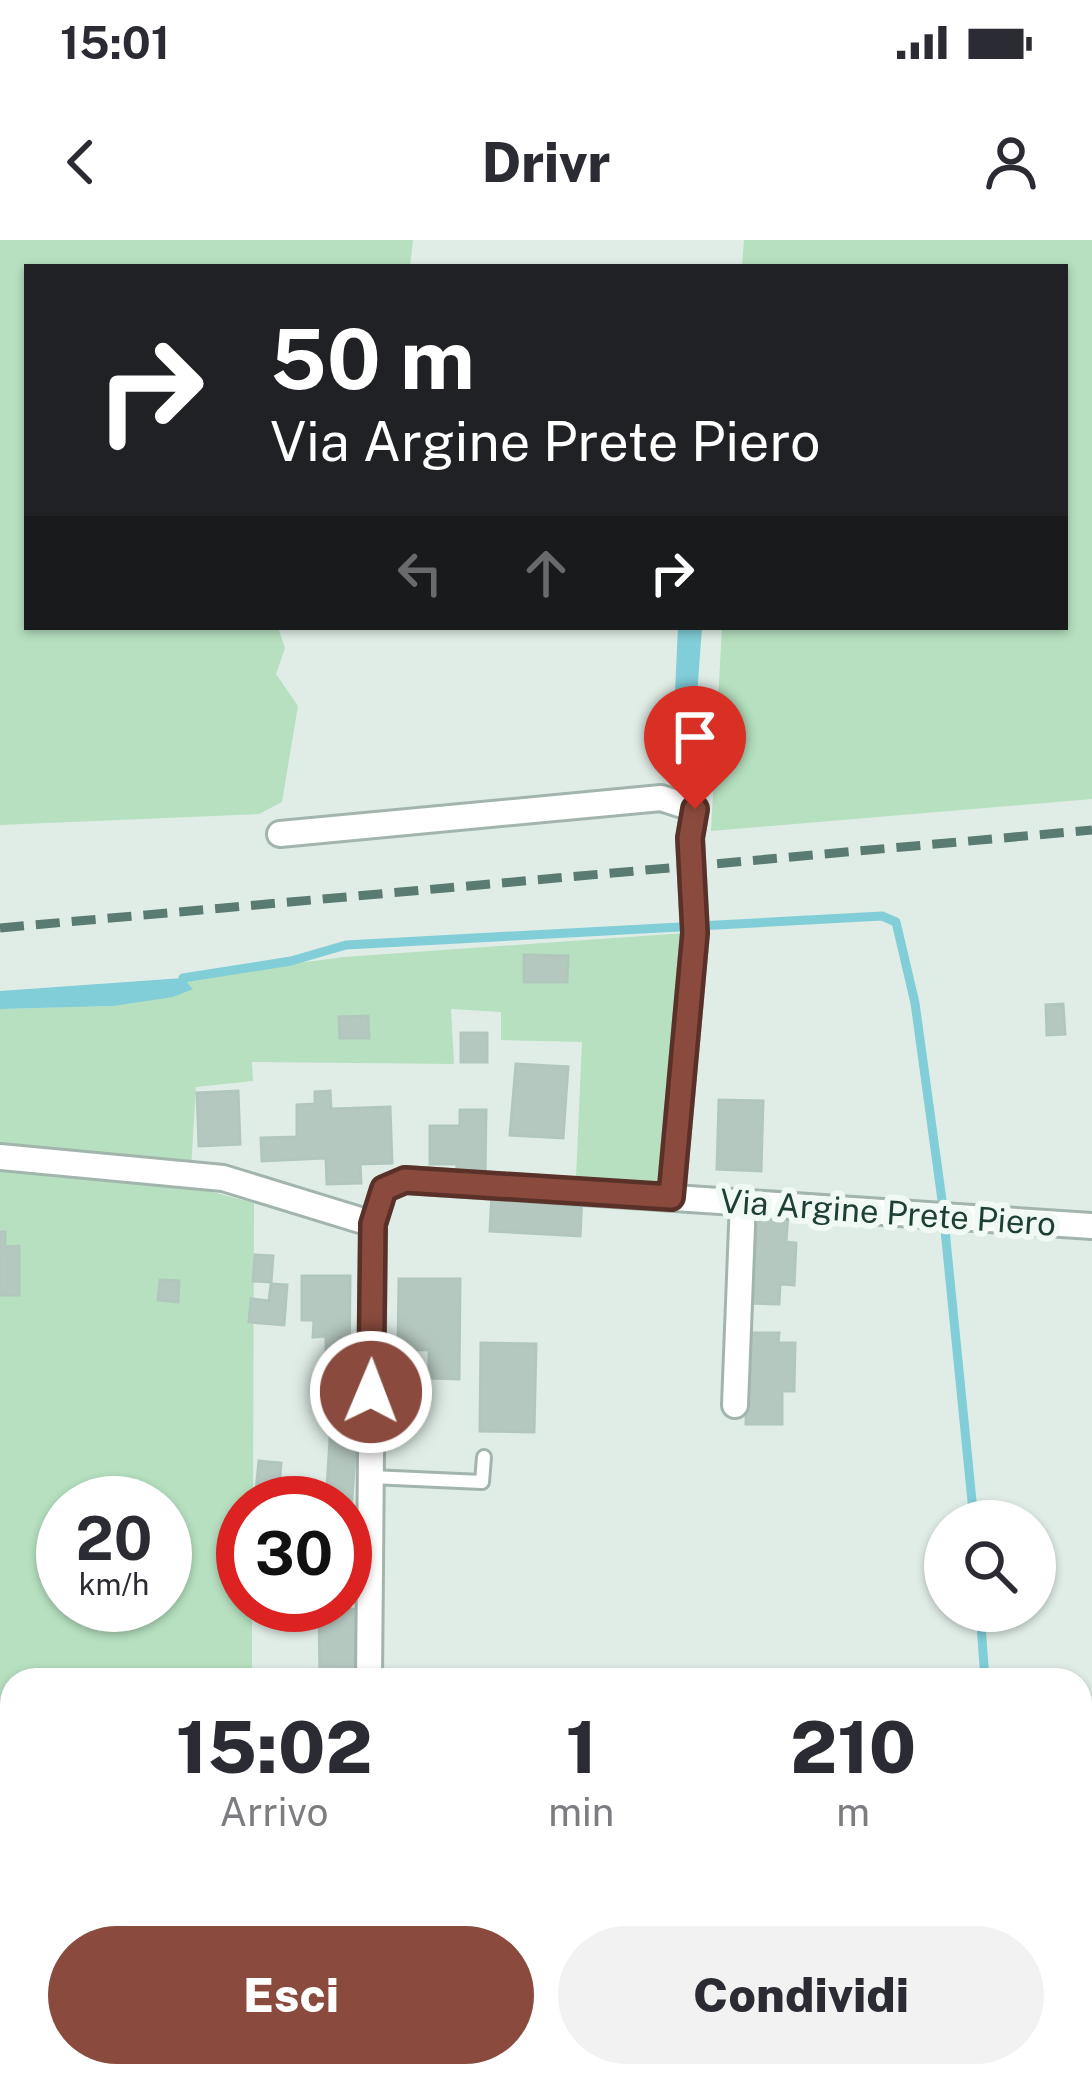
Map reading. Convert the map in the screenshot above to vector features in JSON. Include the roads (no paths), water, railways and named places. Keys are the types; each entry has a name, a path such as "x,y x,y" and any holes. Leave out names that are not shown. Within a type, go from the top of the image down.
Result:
{"street":[{"path":"280,834 661,798 695,809 690,838 694,922 671,1197"},
{"path":"0,1156 223,1178 373,1224 370,1476"},
{"name":"Via Argine Prete Piero","path":"373,1224 384,1189 405,1180 1092,1226"},
{"path":"735,1405 743,1202"},
{"path":"369,1632 369,1668"}],"lane":[{"path":"372,1477 482,1482 484,1457"}],"water":[{"path":"678,630 702,630 692,765 679,782 671,778"},
{"path":"183,978 193,989 173,997 113,1006 0,1009 0,991"}],"waterway":[{"path":"183,978 291,961 346,945 882,916 896,922 915,1003 942,1200 972,1500"},
{"path":"982,1632 984,1668"}],"railway":[{"path":"0,928 1092,830"}]}
